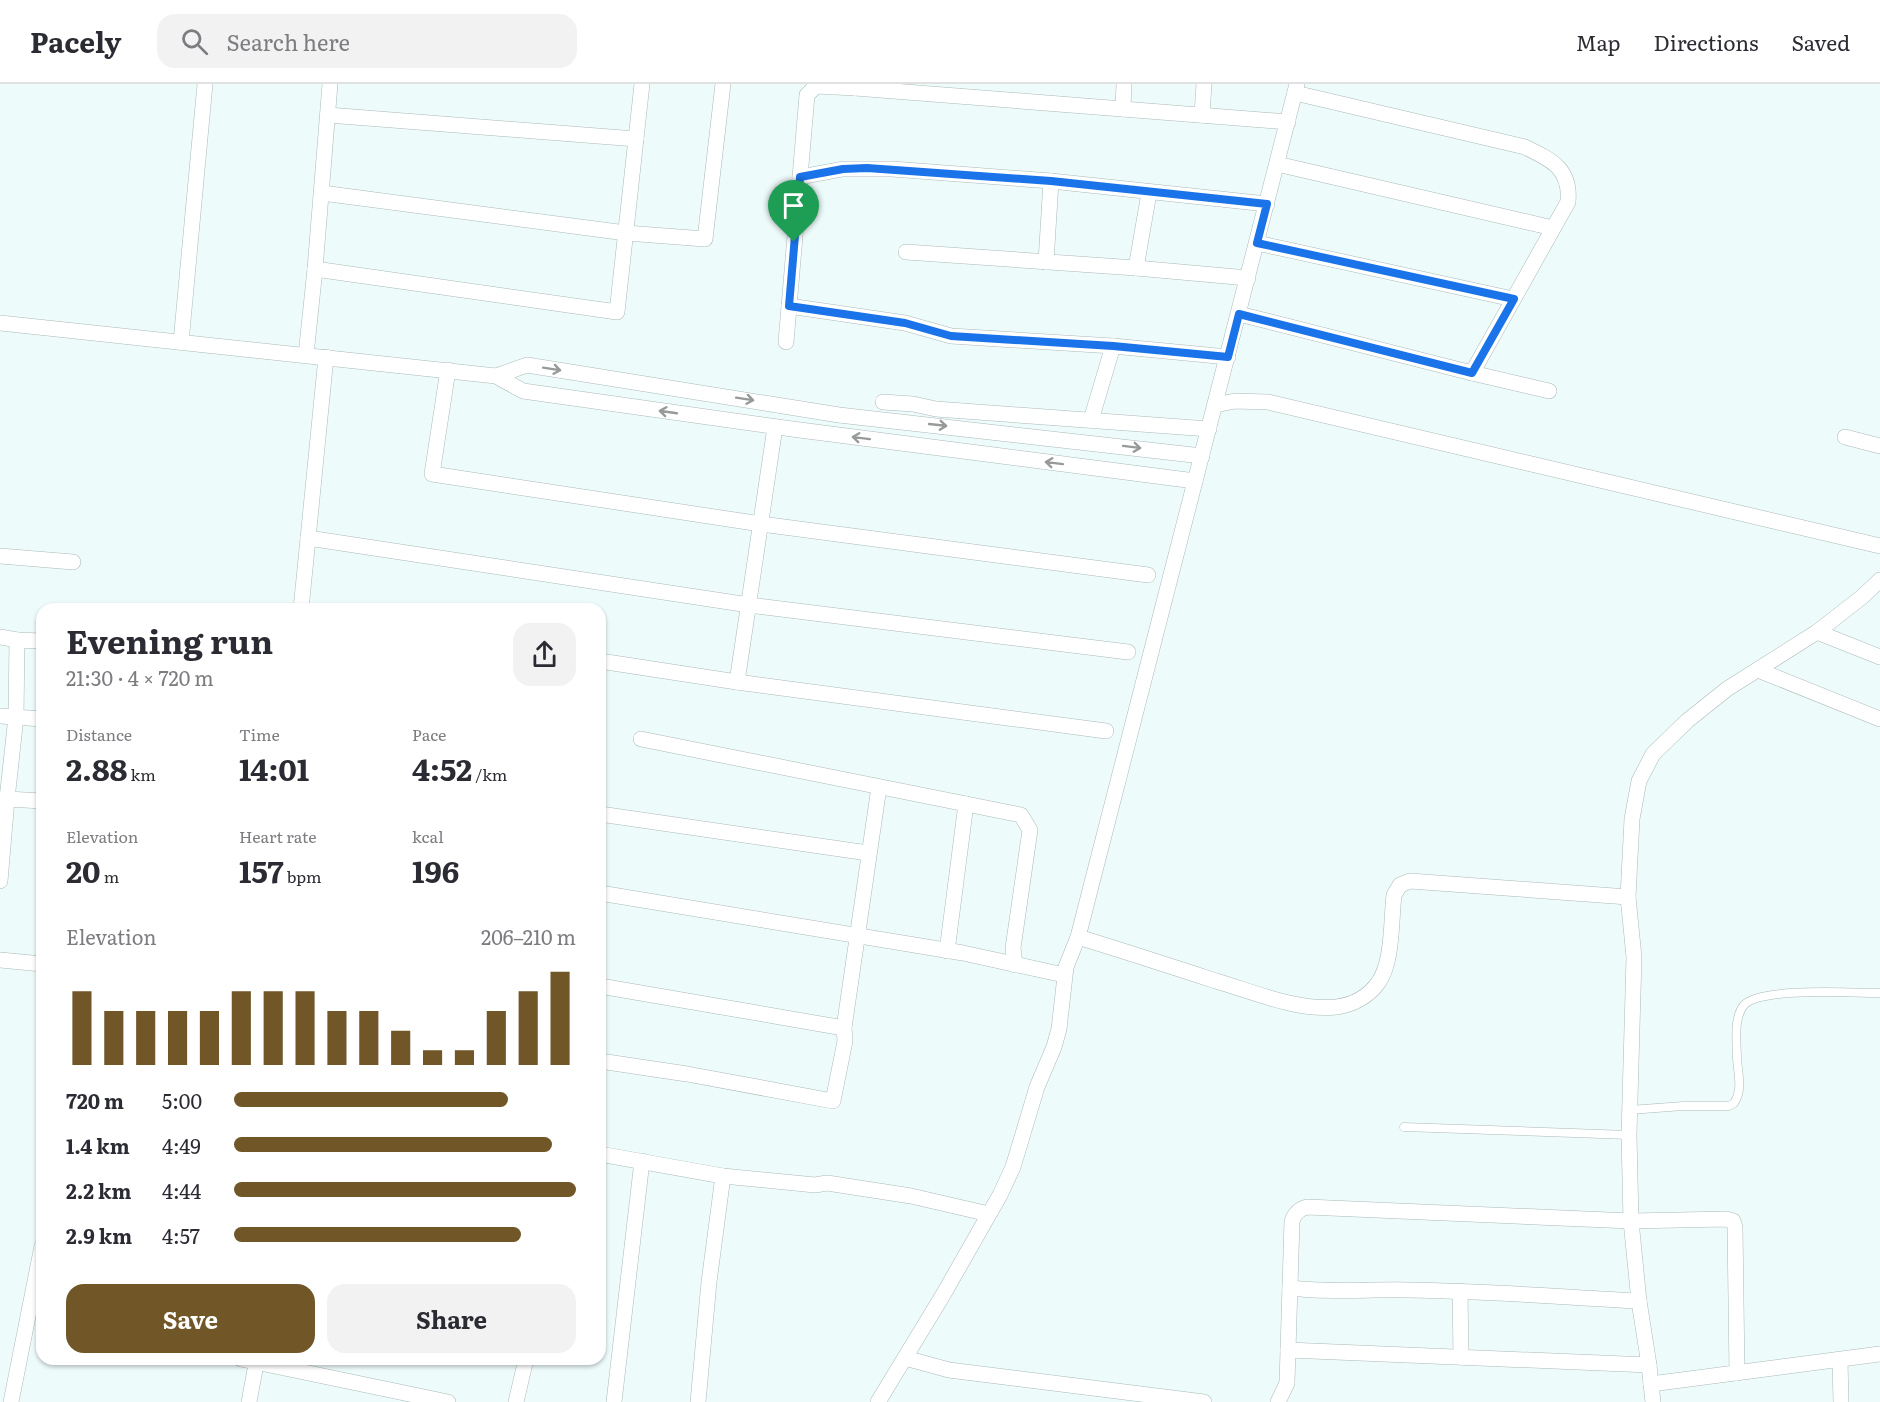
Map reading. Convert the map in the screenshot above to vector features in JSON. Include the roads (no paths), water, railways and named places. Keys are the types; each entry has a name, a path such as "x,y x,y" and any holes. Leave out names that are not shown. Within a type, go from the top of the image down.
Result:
{"street":[{"path":"181,342 205,84"},
{"path":"306,355 330,84"},
{"path":"315,269 617,312 642,84"},
{"path":"322,193 626,232 705,239 723,84"},
{"path":"1123,109 1124,84"},
{"path":"1202,115 1204,84"},
{"path":"786,342 807,95 816,86 855,86 1288,122"},
{"path":"878,1402 989,1214 1012,1167 1037,1087 1054,1047 1059,1029 1064,975 1078,937 1296,88 1525,147 1555,164 1567,179 1568,202 1472,373"},
{"path":"328,115 636,139"},
{"path":"1277,164 1553,228"},
{"path":"800,177 843,169 867,168 1051,181 1267,204"},
{"path":"1046,262 1051,181"},
{"path":"1136,268 1149,193"},
{"path":"1257,243 1514,299"},
{"path":"906,252 1248,278"},
{"path":"789,306 905,323 951,336 1113,346 1228,357"},
{"path":"1239,314 1550,391"},
{"path":"0,322 496,376 523,391 775,427 1196,481"},
{"path":"1091,420 1113,346"},
{"path":"302,603 326,357"},
{"path":"496,376 527,365 840,414 1202,456"},
{"path":"448,370 432,474 761,524 1148,575"},
{"path":"1215,405 1245,400 1268,402 1880,546"},
{"path":"883,402 913,404 936,409 1209,429"},
{"path":"737,682 775,427"},
{"path":"1845,437 1880,446"},
{"path":"308,538 749,605 1128,652"},
{"path":"0,556 73,562"},
{"path":"1653,1402 1631,1221 1628,1110 1634,957 1628,897 1632,819 1639,781 1653,754 1687,721 1727,689 1817,632 1880,580"},
{"path":"1817,632 1880,657"},
{"path":"0,637 36,641"},
{"path":"0,879 4,799 16,717 17,640"},
{"path":"606,662 737,682 1106,731"},
{"path":"1758,670 1880,718"},
{"path":"0,716 36,719"},
{"path":"641,739 1021,815 1030,830 1013,948 1015,965"},
{"path":"606,1061 833,1101 845,1041 844,1028 879,787"},
{"path":"4,799 36,801"},
{"path":"947,951 966,804"},
{"path":"606,815 868,853"},
{"path":"1078,937 1272,998 1310,1007 1335,1007 1357,1001 1370,993 1380,982 1387,966 1394,895 1400,885 1410,881 1628,897"},
{"path":"606,894 947,951 1064,975"},
{"path":"0,960 36,963"},
{"path":"606,987 844,1028"},
{"path":"606,1155 723,1176 815,1185 827,1183 911,1196 989,1214"},
{"path":"614,1402 642,1161"},
{"path":"698,1402 709,1282 723,1176"},
{"path":"1278,1402 1287,1383 1292,1221 1294,1214 1307,1207 1631,1221 1726,1219 1733,1221 1735,1227 1737,1373"},
{"path":"1290,1288 1333,1292 1460,1291 1639,1301"},
{"path":"1460,1291 1461,1357"},
{"path":"11,1402 35,1319"},
{"path":"1288,1350 1649,1365"},
{"path":"1652,1384 1880,1354"},
{"path":"905,1358 950,1370 1180,1401 1204,1402"},
{"path":"1840,1360 1840,1402"},
{"path":"249,1402 256,1365"},
{"path":"280,1365 448,1402"},
{"path":"516,1402 525,1365"}],"lane":[{"path":"1628,1110 1683,1106 1729,1106 1734,1103 1739,1092 1737,1022 1743,1006 1749,1000 1776,994 1880,993"},
{"path":"1404,1126 1629,1135"}]}
